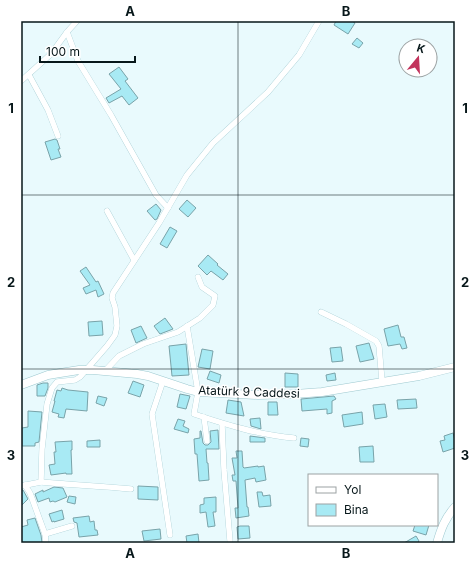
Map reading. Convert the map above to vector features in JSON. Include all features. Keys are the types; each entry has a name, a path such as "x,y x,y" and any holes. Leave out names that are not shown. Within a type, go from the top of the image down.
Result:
{"street":[{"path":"21,81 51,54 77,21"},
{"path":"41,482 42,449 47,404 52,388 57,382 74,380 80,377 107,346 115,335 117,326 116,306 112,298 113,293 159,223 187,174 213,142 268,92 299,55 319,21"},
{"path":"67,32 78,61 156,196 168,208"},
{"path":"29,75 48,110 58,136"},
{"path":"107,211 134,260"},
{"path":"105,371 119,356 143,344 178,332 200,318 213,305 215,296 202,287 198,277"},
{"path":"321,312 376,341 379,346 382,381"},
{"path":"187,326 198,392 194,414 222,424 276,436 294,438"},
{"name":"Atatürk 9 Caddesi","path":"21,385 39,378 60,373 86,370 137,374 198,392 296,394 335,390 419,376 455,367"},
{"path":"164,381 152,414 170,535"},
{"path":"204,417 207,442"},
{"path":"222,424 230,542"},
{"path":"23,486 41,482 131,489"},
{"path":"23,486 30,493 45,534 46,543"},
{"path":"437,543 442,526 455,507"},
{"path":"45,534 72,526"}],"building":[{"path":"336,21 352,21 355,23 348,34 334,25"},
{"path":"357,38 363,43 359,48 352,44"},
{"path":"119,67 128,79 125,81 138,98 129,105 122,96 109,103 106,98 121,89 109,74"},
{"path":"55,139 57,140 60,149 58,149 61,157 51,160 45,142"},
{"path":"187,200 196,208 188,217 179,209"},
{"path":"156,204 161,210 157,219 155,220 147,211"},
{"path":"170,227 177,231 167,248 160,244"},
{"path":"208,255 228,274 223,280 211,271 207,275 198,266"},
{"path":"86,267 96,282 98,281 104,294 98,297 96,290 86,294 83,288 90,285 80,271"},
{"path":"165,318 173,329 160,334 154,326"},
{"path":"102,321 103,335 89,336 88,322"},
{"path":"398,325 401,337 404,337 407,348 402,349 400,344 388,346 384,329"},
{"path":"141,326 147,338 136,343 131,330"},
{"path":"369,343 374,359 360,362 356,346"},
{"path":"186,344 189,375 172,376 169,346"},
{"path":"341,347 343,361 332,362 330,348"},
{"path":"202,349 213,351 210,369 198,367"},
{"path":"210,371 221,375 219,383 207,379"},
{"path":"285,373 298,374 298,387 285,387"},
{"path":"335,373 336,380 327,381 326,375"},
{"path":"133,381 144,385 140,397 128,393"},
{"path":"48,383 45,396 37,396 37,385"},
{"path":"62,388 88,392 87,411 66,409 64,418 58,417 59,414 52,412 57,390 61,391"},
{"path":"180,394 190,396 186,409 177,407"},
{"path":"98,396 107,398 104,406 96,403"},
{"path":"334,396 336,399 332,401 332,413 327,414 327,409 302,411 301,399"},
{"path":"416,399 417,408 398,409 397,400"},
{"path":"228,400 241,402 244,416 226,413"},
{"path":"268,402 277,402 278,415 268,415"},
{"path":"385,404 387,417 375,419 373,405"},
{"path":"28,411 42,412 39,442 35,443 35,446 22,446 22,428 28,427"},
{"path":"362,412 363,424 344,427 342,415"},
{"path":"260,418 261,429 251,426 250,419"},
{"path":"178,419 185,421 183,426 189,429 188,433 174,429"},
{"path":"218,430 219,449 206,449 209,480 199,481 197,454 195,454 194,439 200,438 201,431 203,443 208,445 211,442 210,431"},
{"path":"453,433 455,448 443,452 440,441 445,440 444,436"},
{"path":"250,436 265,438 265,442 250,442"},
{"path":"301,438 309,439 308,447 300,446"},
{"path":"100,440 100,447 87,447 87,441"},
{"path":"72,441 72,474 66,473 51,475 49,465 55,464 55,442"},
{"path":"373,446 374,462 360,462 359,447"},
{"path":"236,451 242,451 244,468 264,466 266,480 256,482 255,478 245,480 249,516 236,518 235,508 238,508 236,481 233,481 232,475 235,475 232,458 237,458"},
{"path":"138,486 158,487 158,500 138,499"},
{"path":"54,487 63,488 67,497 55,502 50,502 49,498 38,502 35,494"},
{"path":"21,490 23,490 28,499 21,506"},
{"path":"257,492 262,492 263,496 270,495 271,506 259,507"},
{"path":"69,496 76,497 75,504 67,502"},
{"path":"216,497 216,512 213,512 215,526 208,527 206,512 200,513 200,505 204,504 204,498"},
{"path":"62,510 64,519 52,522 49,514"},
{"path":"89,516 90,522 94,521 95,530 97,530 98,535 79,537 77,523 74,522 73,518"},
{"path":"35,518 42,543 21,543 21,527 28,525 27,520"},
{"path":"249,526 250,538 238,539 237,527"},
{"path":"415,526 429,526 426,535 413,531"},
{"path":"160,529 161,539 144,541 142,531"},
{"path":"198,534 199,543 187,543 186,536"},
{"path":"416,536 419,541 417,543 404,543"}]}
